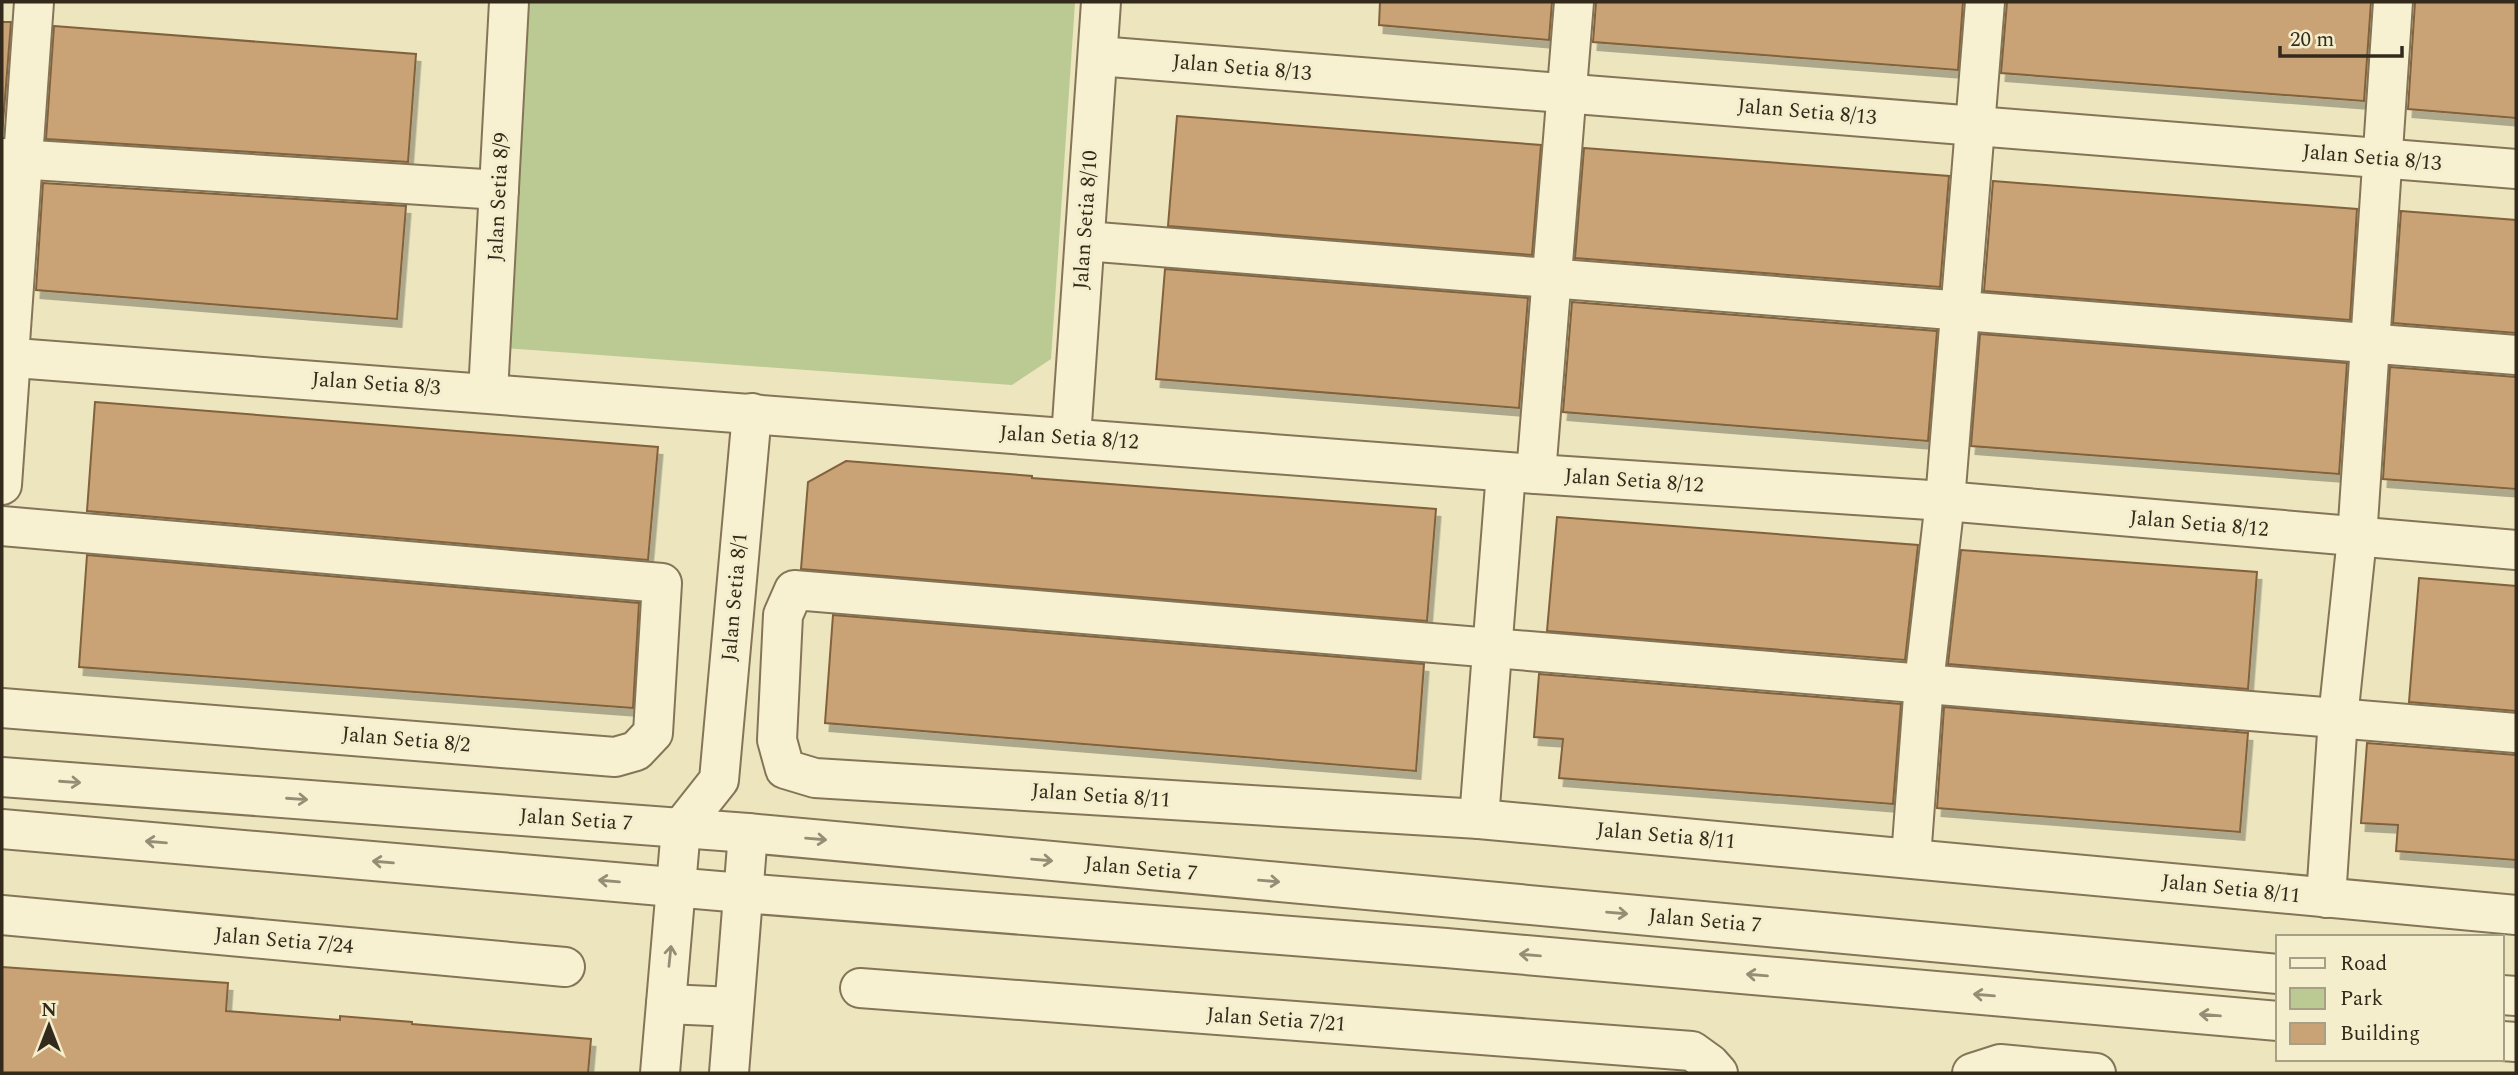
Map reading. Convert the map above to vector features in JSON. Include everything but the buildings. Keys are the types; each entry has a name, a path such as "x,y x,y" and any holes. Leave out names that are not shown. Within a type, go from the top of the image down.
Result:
{"street":[{"path":"2,485 13,159 34,2"},
{"name":"Jalan Setia 8/9","path":"488,393 509,2"},
{"name":"Jalan Setia 8/10","path":"1070,438 1101,2"},
{"path":"1479,819 1492,648 1552,278 1574,2"},
{"path":"1911,858 1924,683 1944,501 1985,2"},
{"path":"2326,898 2338,718 2357,538 2372,343 2393,2"},
{"name":"Jalan Setia 8/13","path":"1098,57 2516,169"},
{"path":"13,159 499,190"},
{"path":"1085,241 2516,355"},
{"name":"Jalan Setia 8/3","path":"7,357 752,413"},
{"name":"Jalan Setia 8/12","path":"752,413 1521,473 1944,501 2516,550"},
{"name":"Jalan Setia 8/1","path":"719,780 752,413"},
{"name":"Jalan Setia 8/2","path":"2,526 662,583 653,733 636,751 615,757 2,708"},
{"name":"Jalan Setia 8/11","path":"1492,648 794,590 783,615 777,740 785,769 815,778 1479,819 2516,915"},
{"path":"1492,648 2516,733"},
{"name":"Jalan Setia 7","path":"2,777 748,833 2276,974"},
{"path":"660,1073 681,828 719,780 748,833 729,1073"},
{"path":"2,829 742,893 1446,948 2276,1021"},
{"name":"Jalan Setia 7/24","path":"2,915 565,967"},
{"name":"Jalan Setia 7/21","path":"860,988 1705,1062"},
{"path":"666,1004 734,1007"},
{"path":"1972,1073 2000,1064 2096,1073"}],"green space":[{"path":"523,2 1075,2 1051,359 1012,385 505,348"}]}
